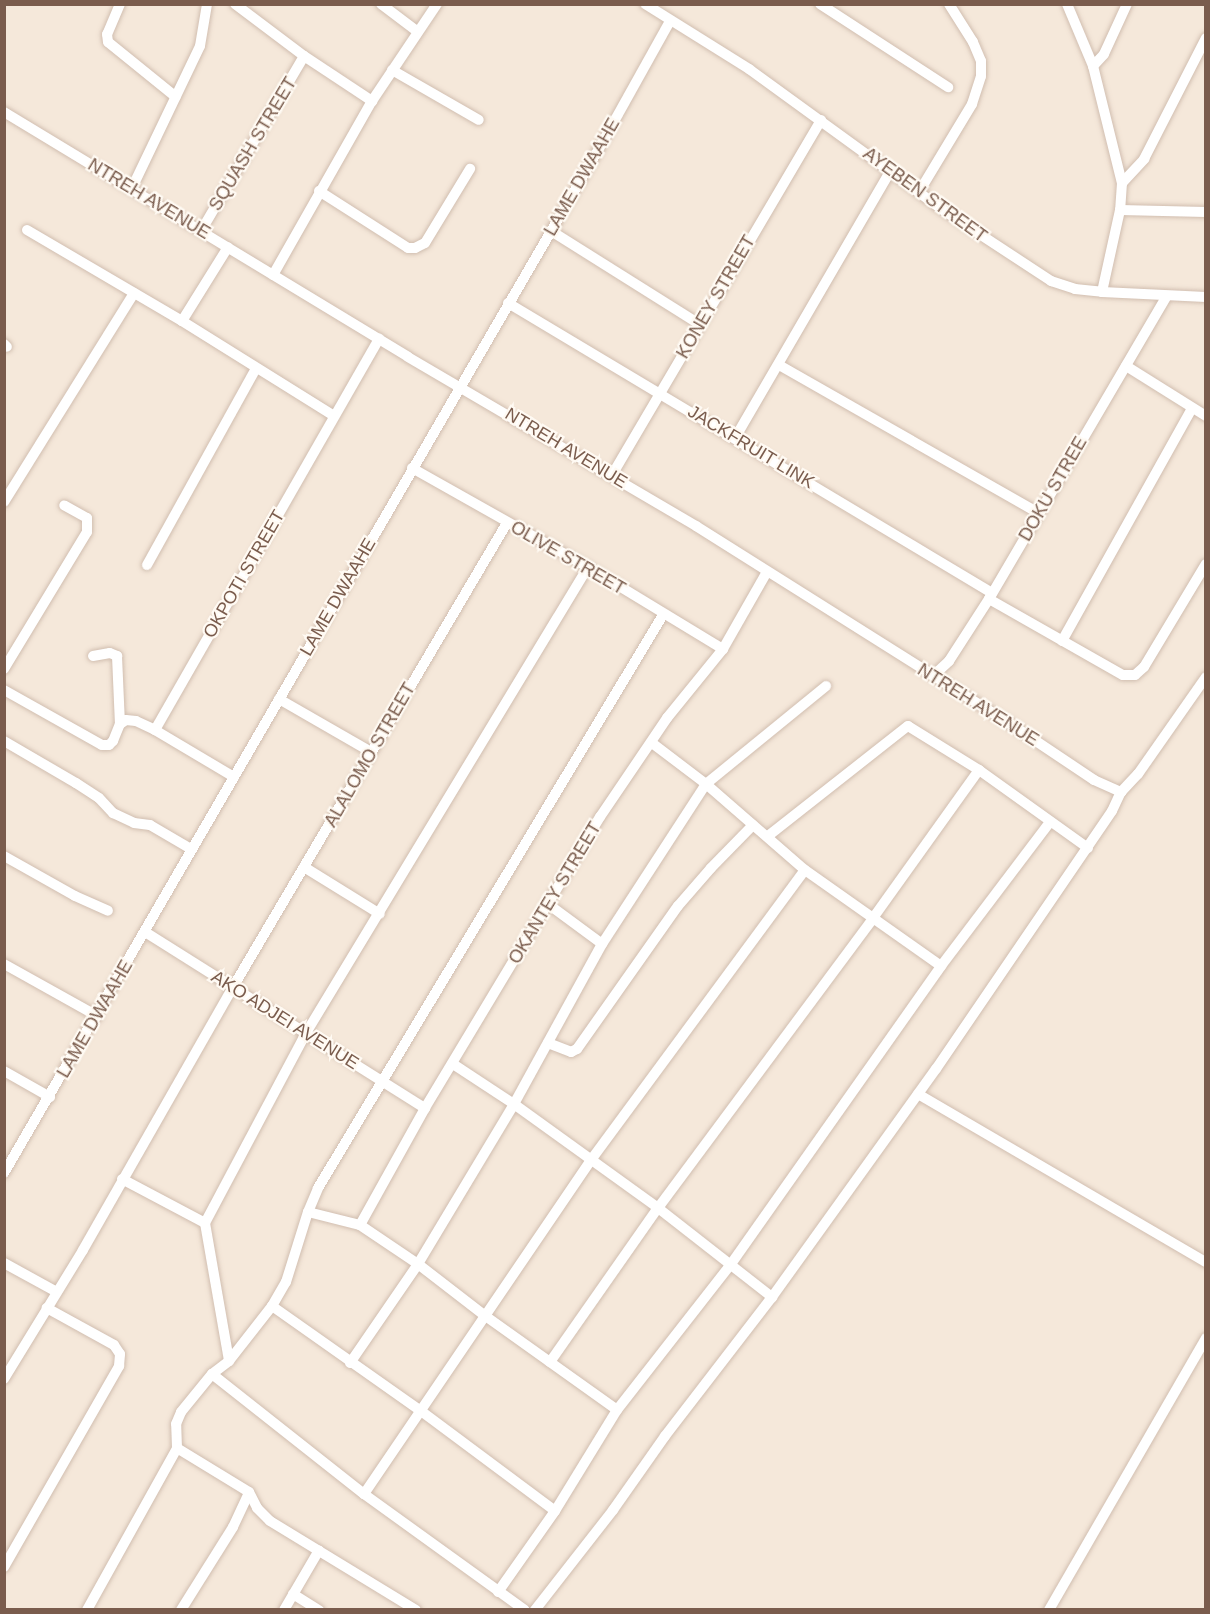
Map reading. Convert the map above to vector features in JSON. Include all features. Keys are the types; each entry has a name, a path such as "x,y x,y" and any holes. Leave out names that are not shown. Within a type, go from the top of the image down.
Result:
{"street":[{"path":"120,4 107,34 108,42 176,97"},
{"path":"132,188 200,46 207,4"},
{"path":"235,4 304,56 372,101"},
{"path":"381,4 418,32"},
{"path":"273,274 372,101 437,4"},
{"name":"AYEBEN STREET","path":"645,4 749,69 890,172 1032,271 1051,281 1075,289 1102,292 1206,297"},
{"path":"820,4 948,87"},
{"path":"919,192 972,104 981,76 981,61 973,42 949,4"},
{"path":"1067,4 1094,66 1122,183 1120,210 1102,292"},
{"path":"1094,66 1104,54 1128,4"},
{"name":"LAME DWAAHE","path":"6,1168 146,932 191,849 551,231 670,21"},
{"path":"1122,183 1144,159 1206,38"},
{"name":"SQUASH STREET","path":"201,231 304,56"},
{"path":"392,70 479,120"},
{"name":"NTREH AVENUE","path":"4,112 379,339 612,475 1009,723 1094,780 1121,792"},
{"name":"KONEY STREET","path":"612,475 821,120"},
{"path":"319,191 408,248 415,248 425,243 470,169"},
{"path":"735,438 890,172"},
{"path":"1120,210 1206,212"},
{"path":"27,230 182,321 255,369 334,416"},
{"path":"551,231 699,324"},
{"path":"182,321 228,247"},
{"path":"4,502 134,293"},
{"name":"DOKU STREE","path":"933,676 949,661 991,596 1167,296"},
{"name":"JACKFRUIT LINK","path":"508,303 735,438 1062,641 1123,675 1135,675 1144,667 1206,564"},
{"name":"OKPOTI STREET","path":"155,730 379,339"},
{"path":"779,365 1038,513"},
{"path":"1126,366 1206,416"},
{"path":"147,565 255,369"},
{"path":"1062,641 1192,408"},
{"name":"OLIVE STREET","path":"412,468 588,567 663,615 723,649"},
{"path":"4,669 87,532 87,518 64,505"},
{"name":"ALALOMO STREET","path":"4,1379 507,522"},
{"path":"229,1360 205,1223 306,1034 588,567"},
{"name":"OKANTEY STREET","path":"360,1225 425,1108 600,817 667,718 723,649 767,572"},
{"path":"87,1610 177,1448 176,1424 181,1412 212,1374 229,1360 272,1306 293,1266 308,1212 318,1188 663,615"},
{"path":"4,690 102,745 109,745 120,724 117,656 110,653 93,657"},
{"path":"535,1610 614,1510 665,1436 772,1296 918,1094 1088,848 1112,812 1121,792 1138,774 1206,678"},
{"path":"350,1363 418,1264 514,1104 602,944 706,784 826,686"},
{"path":"279,699 371,752"},
{"path":"120,724 126,720 136,721 234,777"},
{"path":"768,836 908,726 979,770 1088,848"},
{"path":"4,741 83,788 119,816 134,823 150,825 191,849"},
{"path":"652,743 706,784 805,870 941,966"},
{"path":"550,1362 658,1208 873,918 979,770"},
{"path":"498,1592 555,1511 617,1410 730,1264 941,966 1050,822"},
{"path":"548,1043 571,1052 577,1049 678,906 753,825"},
{"path":"4,856 75,896 108,911"},
{"path":"304,867 380,914"},
{"path":"364,1494 591,1160 805,870"},
{"path":"548,904 602,944"},
{"name":"AKO ADJEI AVENUE","path":"146,932 425,1108"},
{"path":"4,964 97,1016"},
{"path":"453,1064 514,1104 658,1208 772,1296"},
{"path":"4,1071 50,1097"},
{"path":"918,1094 1206,1262"},
{"path":"122,1179 205,1223"},
{"path":"308,1212 360,1225 418,1264 484,1315 617,1410"},
{"path":"4,1263 57,1292"},
{"path":"272,1306 421,1411 555,1511"},
{"path":"5,1565 119,1366 120,1354 114,1345 47,1308"},
{"path":"1049,1610 1206,1338"},
{"path":"212,1374 364,1494 525,1610"},
{"path":"177,1448 249,1492 257,1508 270,1521 416,1610"},
{"path":"182,1610 233,1527 249,1492"},
{"path":"284,1610 319,1550"},
{"path":"293,1594 320,1610"}],"shaded area":[{"path":"5,5 1205,5 1205,1609 5,1609"}]}
